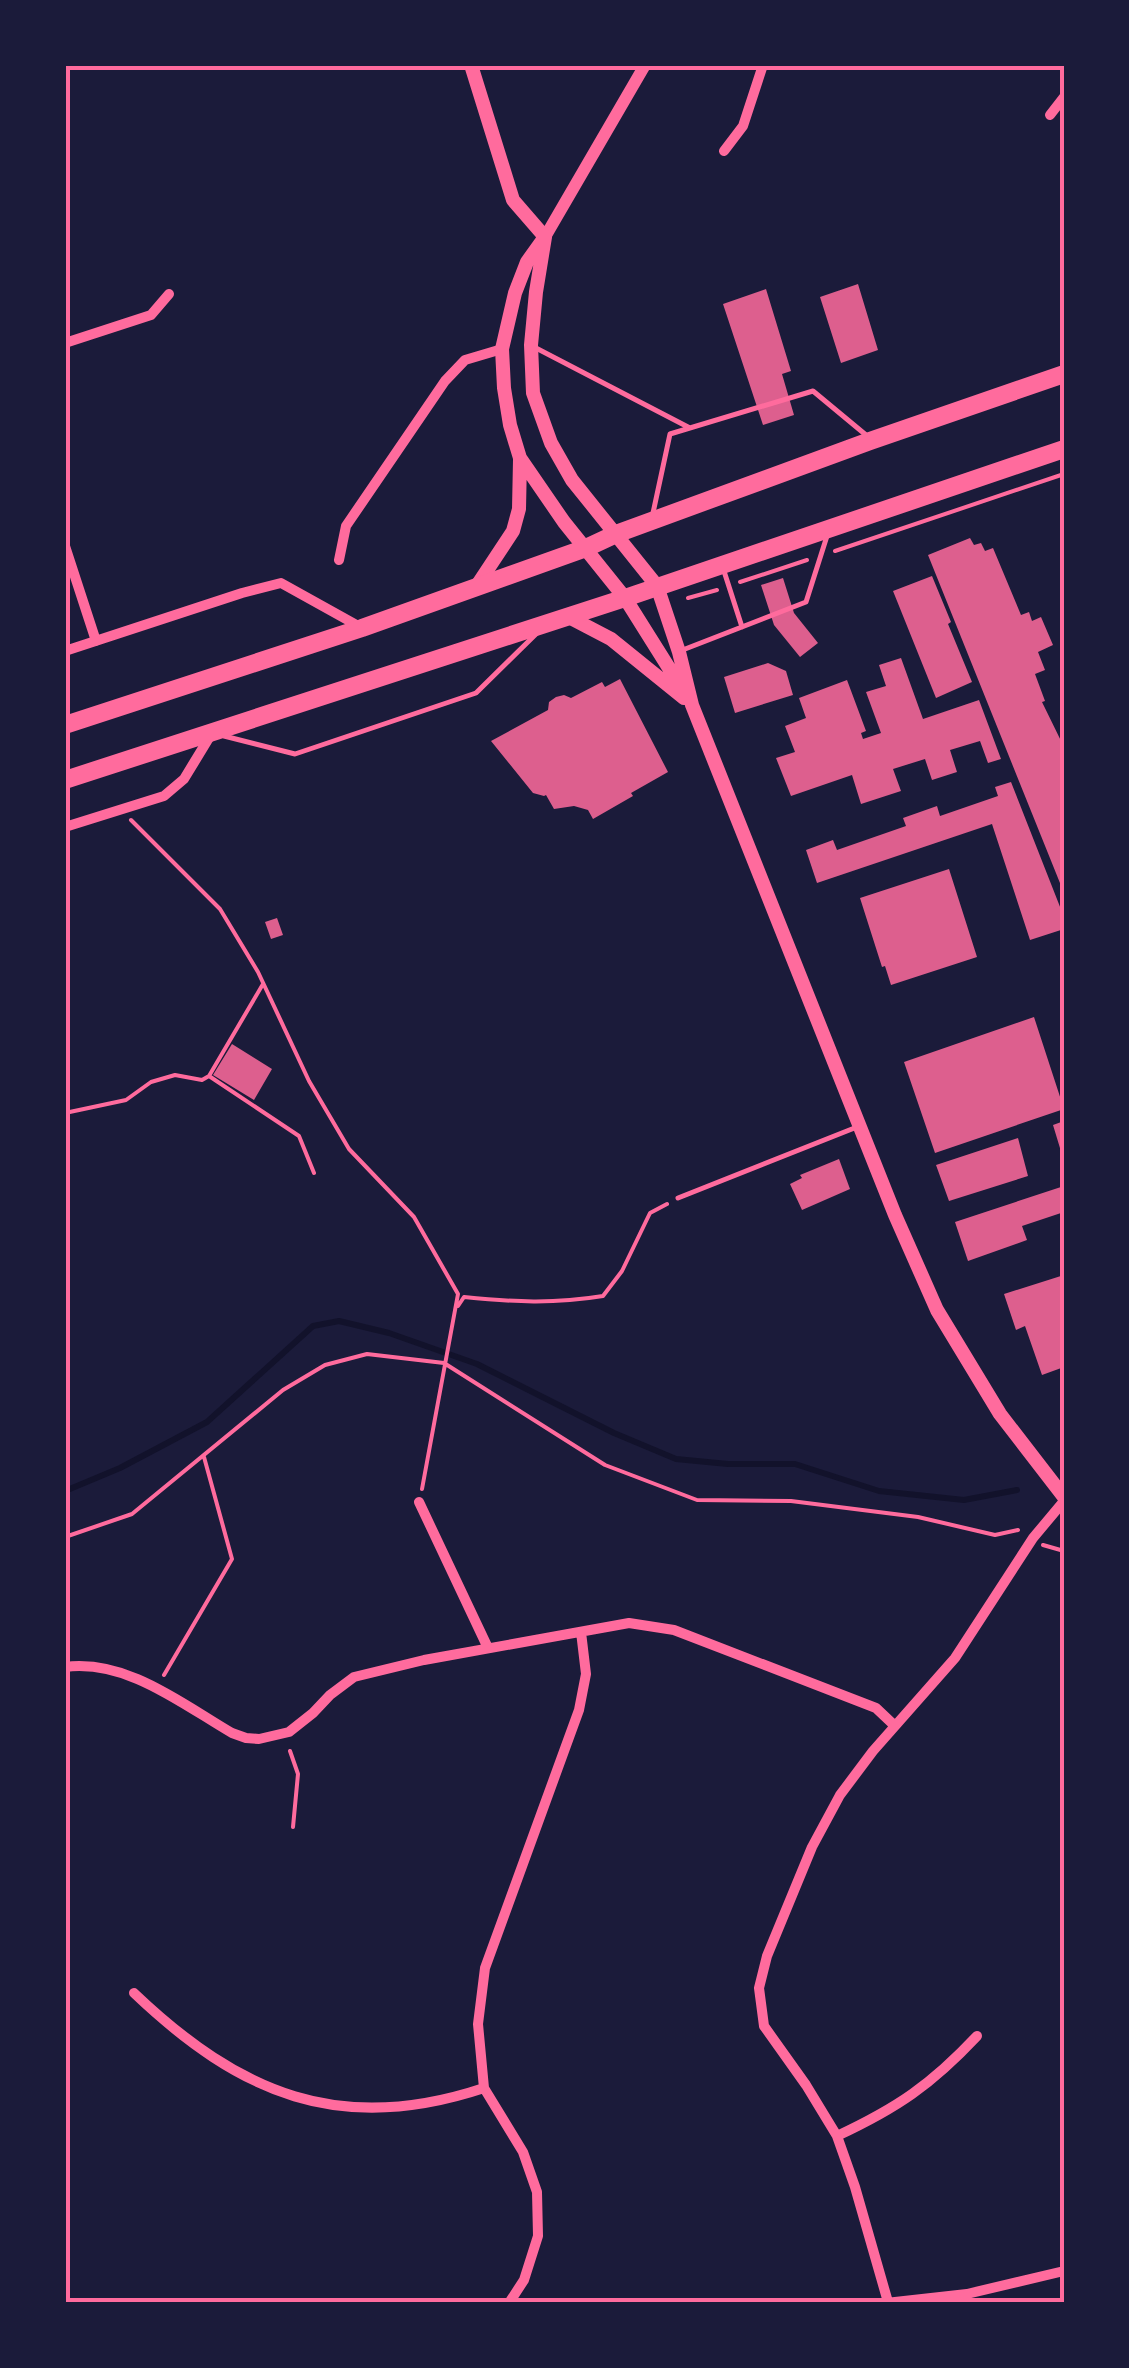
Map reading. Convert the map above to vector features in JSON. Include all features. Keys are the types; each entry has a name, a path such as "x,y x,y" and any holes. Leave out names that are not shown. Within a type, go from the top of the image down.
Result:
{"highway":[{"path":"65,724 362,628 872,440 1064,374"},
{"path":"65,780 625,598 1064,449"}],"main road":[{"path":"471,65 513,200 545,237"},
{"path":"545,237 531,346 533,394 551,443 572,480 656,586 692,705 936,1310 1000,1414 1064,1499"},
{"path":"545,237 527,262 514,294 502,349 510,425 520,458 546,498 625,598 692,705"},
{"path":"502,349 531,346"},
{"path":"476,587 513,531 519,509 520,458"},
{"path":"558,619 611,639 692,705"}],"street":[{"path":"545,237 645,65"},
{"path":"724,151 743,126 763,65"},
{"path":"1050,115 1064,97"},
{"path":"65,343 152,315 169,294"},
{"path":"339,560 346,526 445,380 465,360 502,349"},
{"path":"65,546 96,641"},
{"path":"65,651 281,583 362,628"},
{"path":"65,827 164,796 184,779 212,732"},
{"path":"1064,1499 1033,1538 955,1658 894,1726 840,1795 812,1848 767,1956 759,1988 764,2026 837,2136 887,2303 968,2298 1064,2271"},
{"path":"420,1502 488,1648"},
{"path":"65,1667 132,1676 232,1733 259,1739 288,1732 354,1677 424,1660 628,1623 674,1630 876,1708 894,1726"},
{"path":"509,2303 524,2280 538,2236 537,2192 523,2152 484,2088 478,2024 485,1968 580,1710 586,1674 582,1632"},
{"path":"134,1993 208,2055 239,2074 302,2100 342,2106 398,2107 451,2099 484,2088"},
{"path":"837,2136 878,2117 920,2090 976,2036"}],"lane":[{"path":"531,346 690,428"},
{"path":"652,521 670,434 813,391 872,440"},
{"path":"679,652 806,602 829,528"},
{"path":"722,565 742,627"},
{"path":"212,732 295,754 476,693 558,619"},
{"path":"678,1198 859,1126"}],"path":[{"path":"688,598 1064,474"},
{"path":"120,809 220,909 264,984 309,1081 349,1148 414,1217 458,1294 420,1502"},
{"path":"65,1113 126,1100 151,1082 175,1076 202,1080 209,1076 264,984"},
{"path":"209,1076 299,1136 314,1173"},
{"path":"456,1310 464,1297 522,1303 603,1296 622,1271 650,1213 678,1198"},
{"path":"65,1537 132,1514 283,1390 326,1364 368,1354 444,1363 605,1465 697,1500 790,1501 918,1517 995,1535 1017,1530"},
{"path":"156,1688 232,1559 204,1454"},
{"path":"290,1752 298,1774 294,1828"}],"building":[{"path":"858,284 878,350 841,363 820,297"},
{"path":"766,289 791,371 782,374 794,415 763,425 723,304"},
{"path":"970,538 974,545 981,543 985,551 993,548 1021,615 1029,612 1032,621 1041,617 1053,645 1038,652 1045,670 1035,674 1045,701 1042,702 1064,747 1064,893 928,555"},
{"path":"932,576 972,682 936,698 893,591"},
{"path":"783,578 794,613 818,643 800,657 774,625 761,585"},
{"path":"901,658 923,719 979,700 1001,759 988,763 980,741 950,750 957,772 932,780 925,759 893,769 901,791 861,804 852,775 791,796 776,758 795,752 785,726 806,718 799,698 847,680 866,731 861,733 863,739 881,733 866,692 886,686 879,665"},
{"path":"768,663 786,671 793,695 735,713 724,677"},
{"path":"620,679 668,772 593,819 588,810 574,806 554,809 546,795 533,793 491,741 548,710 549,702 556,697 571,698 602,682 605,687"},
{"path":"1011,782 1064,917 1064,929 1030,940 992,824 817,883 806,850 833,840 837,850 906,826 903,818 937,806 940,816 998,796 995,787"},
{"path":"949,869 977,957 891,985 860,898"},
{"path":"277,918 283,935 271,939 265,922"},
{"path":"1034,1017 1064,1109 935,1153 904,1062"},
{"path":"232,1044 272,1069 254,1100 213,1075"},
{"path":"1064,1121 1064,1158 1063,1158 1053,1125"},
{"path":"1018,1138 1028,1176 949,1201 936,1165"},
{"path":"839,1159 850,1189 802,1210 790,1184 802,1178 800,1175"},
{"path":"1064,1186 1064,1212 1022,1226 1027,1240 968,1261 955,1222"},
{"path":"1064,1275 1064,1367 1042,1375 1025,1326 1016,1330 1004,1294"}],"waterway":[{"path":"65,1491 120,1468 207,1422 313,1326 339,1321 389,1333 477,1364 614,1433 676,1459 795,1464 879,1491 964,1500 1017,1490"}]}
